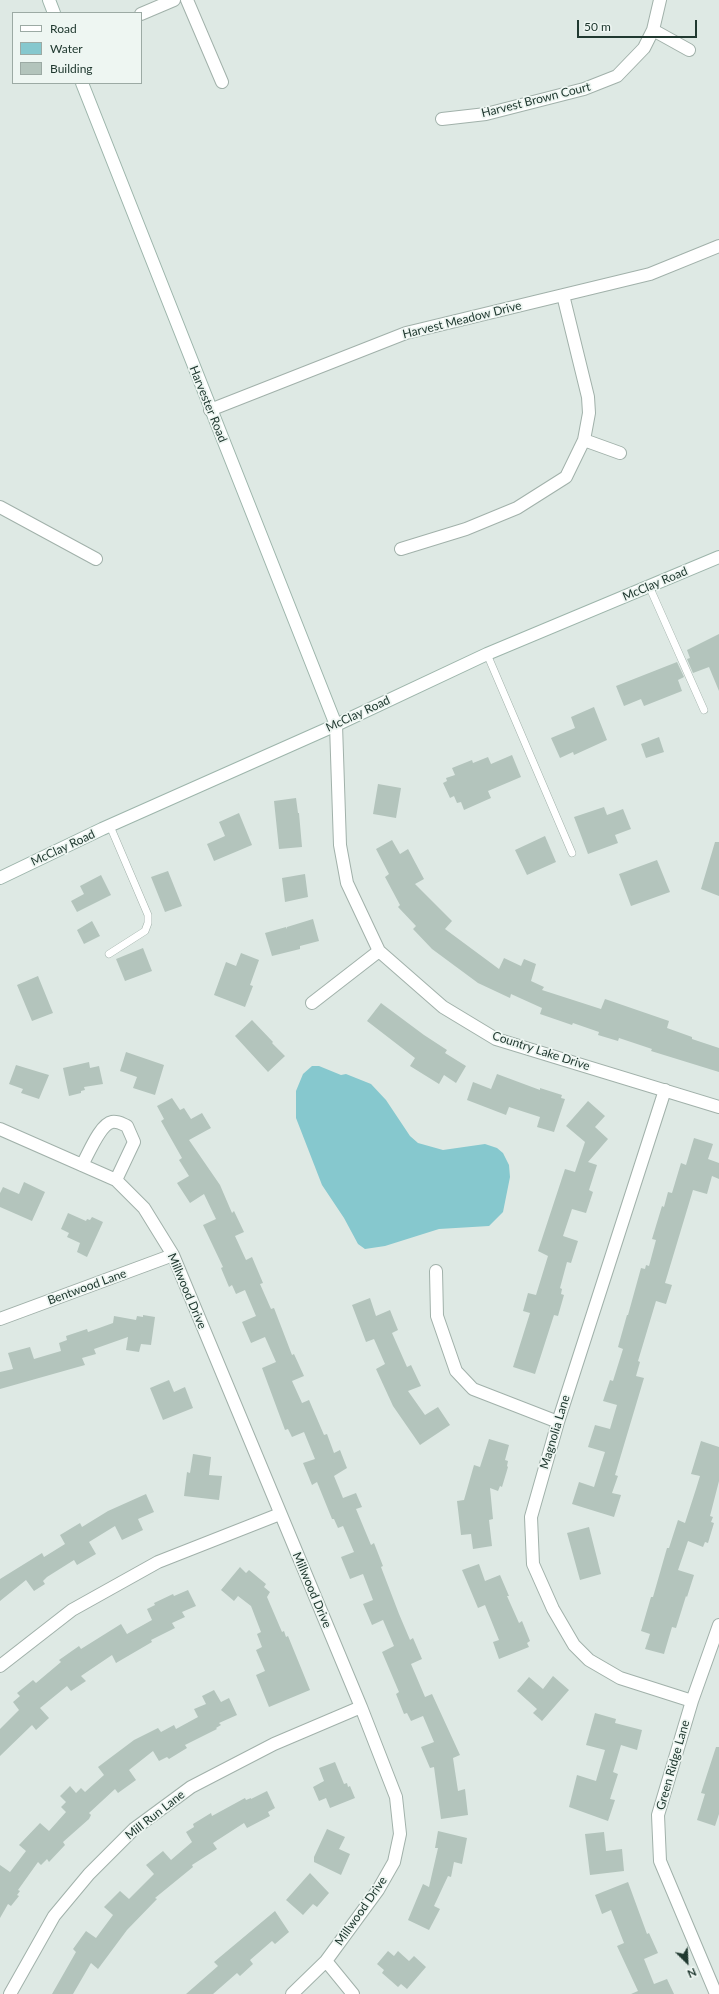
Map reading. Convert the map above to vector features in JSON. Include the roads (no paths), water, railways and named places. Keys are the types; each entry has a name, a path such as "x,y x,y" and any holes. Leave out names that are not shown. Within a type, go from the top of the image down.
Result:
{"street":[{"path":"49,0 54,12"},
{"path":"142,14 174,0"},
{"path":"187,0 222,82"},
{"name":"Harvest Brown Court","path":"442,119 486,114 584,89 617,76 644,48 653,30 660,0"},
{"path":"653,30 689,50"},
{"name":"Harvester Road","path":"82,84 210,410 336,725"},
{"name":"Harvest Meadow Drive","path":"210,410 406,333 650,274 719,246"},
{"path":"400,549 466,529 517,508 566,477 584,440 589,413 588,397 562,295"},
{"path":"584,440 620,453"},
{"path":"0,507 96,559"},
{"name":"McClay Road","path":"0,878 110,826 336,725 487,654 719,557"},
{"name":"Country Lake Drive","path":"336,725 340,845 344,868 348,883 379,952 443,1007 496,1039 719,1107"},
{"path":"312,1003 379,952"},
{"name":"Magnolia Lane","path":"665,1090 558,1422 531,1517 533,1564 553,1609 574,1645 589,1660 620,1678 692,1701"},
{"path":"82,1166 98,1135 106,1124 119,1122 127,1126 134,1142 116,1180"},
{"name":"Millwood Drive","path":"0,1129 116,1180 144,1208 173,1255 361,1707 396,1797 400,1834 394,1862 378,1890 326,1961 292,1994"},
{"name":"Bentwood Lane","path":"0,1318 173,1255"},
{"path":"436,1271 437,1316 456,1371 473,1389 558,1422"},
{"path":"0,1666 72,1610 152,1566 280,1514"},
{"name":"Green Ridge Lane","path":"716,1994 660,1861 658,1815 692,1701 719,1625"},
{"name":"Mill Run Lane","path":"10,1994 54,1916 89,1874 134,1829 191,1787 274,1744 361,1707"},
{"path":"326,1961 353,1994"}],"lane":[{"path":"649,586 704,710"},
{"path":"487,654 572,853"},
{"path":"109,954 145,931 148,923 148,915 110,826"}],"water":[{"path":"312,1066 319,1066 341,1075 346,1074 371,1084 386,1100 410,1136 418,1143 443,1150 485,1144 497,1148 503,1153 509,1165 510,1177 503,1212 489,1226 439,1229 385,1246 365,1249 358,1244 344,1218 322,1185 296,1118 296,1091 303,1074"}]}
